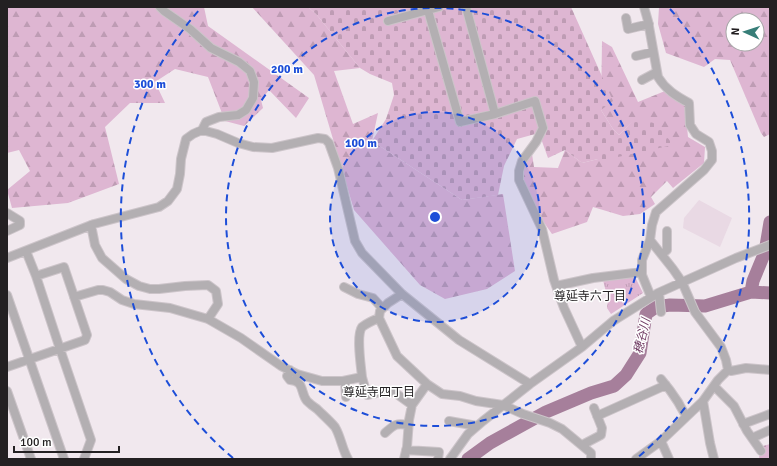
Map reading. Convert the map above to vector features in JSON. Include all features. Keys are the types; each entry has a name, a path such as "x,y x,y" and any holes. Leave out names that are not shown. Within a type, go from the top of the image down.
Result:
{"street":[{"path":"160,7 190,29 211,48 239,62 250,71 254,82 253,98 246,110 238,115 206,122 202,130"},
{"path":"388,21 439,7"},
{"path":"466,7 495,114"},
{"path":"644,7 658,77 662,84 673,94 689,103 690,125 696,134 709,142 712,151 712,160 704,170 656,212 650,240 642,260 642,275 651,297"},
{"path":"428,9 460,122 495,114 535,101 543,128 536,142 522,162 519,171 519,180 542,229 556,286 564,308 582,347"},
{"path":"626,18 628,29 648,24"},
{"path":"636,56 654,52"},
{"path":"642,80 657,72"},
{"path":"7,258 91,225 159,207 168,201 177,189 181,159 186,139 202,130 253,147 272,148 318,138 325,139 329,143 338,168 355,241 362,253 402,294 459,340 530,384"},
{"path":"7,213 20,220 20,225 7,231"},
{"path":"91,225 95,245 102,258 126,279 139,286 150,289 208,285 216,291 218,304 208,318"},
{"path":"662,254 666,250 667,231"},
{"path":"650,240 682,282 696,312 721,347 728,370"},
{"path":"450,459 468,434 476,426 530,384 582,347 613,321 659,293 769,245"},
{"path":"26,251 36,276 91,440 84,459"},
{"path":"7,367 85,340 87,335 64,267 36,276"},
{"path":"556,286 593,278 642,272"},
{"path":"344,287 358,294 373,298 382,308"},
{"path":"74,298 98,290 103,290 110,292 122,300 134,304 170,308 208,318 241,338 281,366 297,374 322,381 345,381 362,377"},
{"path":"659,293 661,312"},
{"path":"402,294 382,308 379,318 397,356 427,384 442,394 460,396 476,401 503,406 550,423 562,429 582,445 591,453 591,459"},
{"path":"7,295 64,459"},
{"path":"379,318 362,327 360,333 359,344 362,377 367,395 394,392 412,405"},
{"path":"636,459 661,441 703,401 718,380 728,370 731,371 746,368 770,370"},
{"path":"290,370 287,376 290,380 295,380 302,386 306,401 318,410 335,427 348,459"},
{"path":"345,381 346,397"},
{"path":"582,445 601,435 602,428 596,412 664,382 687,416"},
{"path":"404,459 412,405 427,384"},
{"path":"714,386 734,406 743,424 761,451"},
{"path":"7,391 31,459"},
{"path":"703,401 714,459"},
{"path":"743,424 770,414"},
{"path":"449,421 476,426"},
{"path":"385,433 394,425 409,425"},
{"path":"752,438 770,430"},
{"path":"661,441 669,459"},
{"path":"406,450 439,452 438,459"}],"shaded area":[{"path":"699,200 732,218 720,247 683,228 684,218"}],"green space":[{"path":"7,7 204,7 208,26 309,98 296,118 269,90 261,100 263,108 244,126 225,121 208,77 175,69 155,82 165,103 130,103 105,127 119,184 68,203 12,208 7,190 30,171 19,150 7,153"},
{"path":"252,7 308,7 316,14 360,68 334,71 353,124 378,113 372,141 462,200 503,194 515,271 487,289 445,299 420,285 354,210 314,75"},
{"path":"308,7 571,7 613,101 601,110 613,129 619,135 632,122 644,120 660,125 661,129 673,145 604,160 598,159 582,163 565,150 548,158 539,133 517,139 504,166 498,195 462,200 372,141 386,119 394,95 392,83 360,68 316,14"},
{"path":"659,7 770,7 770,134 764,137 761,133 730,60 715,59 704,67 666,53 658,24"},
{"path":"602,41 612,47 638,102 665,91 685,106 688,137 705,147 704,163 673,188 667,181 651,197 655,204 640,214 623,216 593,207 587,222 552,234 522,191 524,163 532,154 534,167 558,168 565,150 582,163 598,159 632,122 619,135 613,129 601,110"},
{"path":"634,275 643,293 611,314 607,308 608,300 603,280"},
{"path":"770,444 770,459 760,459 760,454 764,452 763,446"}],"waterway":[{"path":"751,292 753,281 765,252 770,222"},
{"name":"穂谷川","path":"468,459 490,443 546,412 591,393 614,386 626,375 640,353 646,314 656,307 670,305 705,306 751,292 770,293"}],"district":[{"name":"尊延寺六丁目","path":"590,296"},
{"name":"尊延寺四丁目","path":"379,392"}]}
